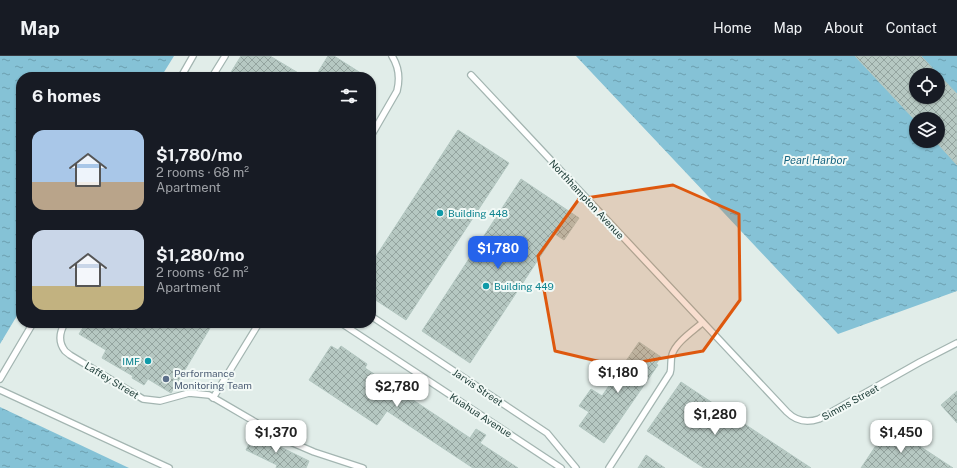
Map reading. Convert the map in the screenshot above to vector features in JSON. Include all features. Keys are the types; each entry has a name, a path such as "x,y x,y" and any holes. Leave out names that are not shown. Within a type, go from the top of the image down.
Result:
{"lane":[{"path":"184,72 193,56"},
{"path":"215,72 225,56"},
{"path":"376,127 397,91 398,73 392,56"},
{"name":"Northhampton Avenue","path":"471,75 702,323"},
{"name":"Jarvis Street","path":"376,319 547,433 576,468"},
{"path":"609,468 670,373 672,366 671,356 674,348 702,323"},
{"name":"Simms Street","path":"702,323 787,412 794,417 806,421 824,417 920,362 957,343"},
{"path":"0,379 30,328"},
{"name":"Laffey Street","path":"62,328 60,336 61,343 65,351 138,397 149,401 160,401 189,393 209,395 286,440 314,452 363,468"},
{"path":"214,398 255,328"},
{"name":"Kuahua Avenue","path":"349,328 561,468"},
{"path":"0,390 169,468"}],"highlighted area":[{"path":"673,185 739,214 740,300 703,351 618,366 555,351 538,256 579,199"}],"water":[{"path":"0,56 174,56 164,72 16,72 16,317 0,344"},
{"name":"Pearl Harbor","path":"576,56 957,56 957,291 838,334"},
{"path":"0,407 129,468 0,468"}],"building":[{"path":"241,56 270,56 297,72 231,72"},
{"path":"328,56 334,56 359,72 318,72"},
{"path":"855,56 921,56 932,68 909,68 909,104 945,104 945,81 957,94 957,165 942,148 945,148 945,112 909,112 909,114"},
{"name":"Building 448","path":"458,130 509,163 406,320 376,300 376,256"},
{"name":"Building 449","path":"521,179 579,218 564,240 555,234 470,363 422,331"},
{"name":"IMF","path":"83,328 210,328 171,393 148,379 144,385 132,378 133,376 102,358 106,350 79,334"},
{"path":"639,342 661,357 656,364 658,365 604,443 579,426 589,412 579,406 591,389 602,396"},
{"path":"331,346 338,350 341,346 367,364 365,368 470,438 476,429 486,435 480,443 518,468 473,468 387,411 377,425 309,380"},
{"path":"681,382 811,468 704,468 647,431"},
{"path":"957,391 957,423 941,405"},
{"path":"889,426 953,468 861,468"},
{"path":"254,434 309,461 306,468 276,468 277,465 246,450"},
{"path":"646,455 665,468 638,468"}],"place":[{"name":"Building 448","path":"440,213"},
{"name":"Building 449","path":"486,286"},
{"name":"IMF","path":"148,361"},
{"name":"Performance Monitoring Team","path":"166,379"}]}
